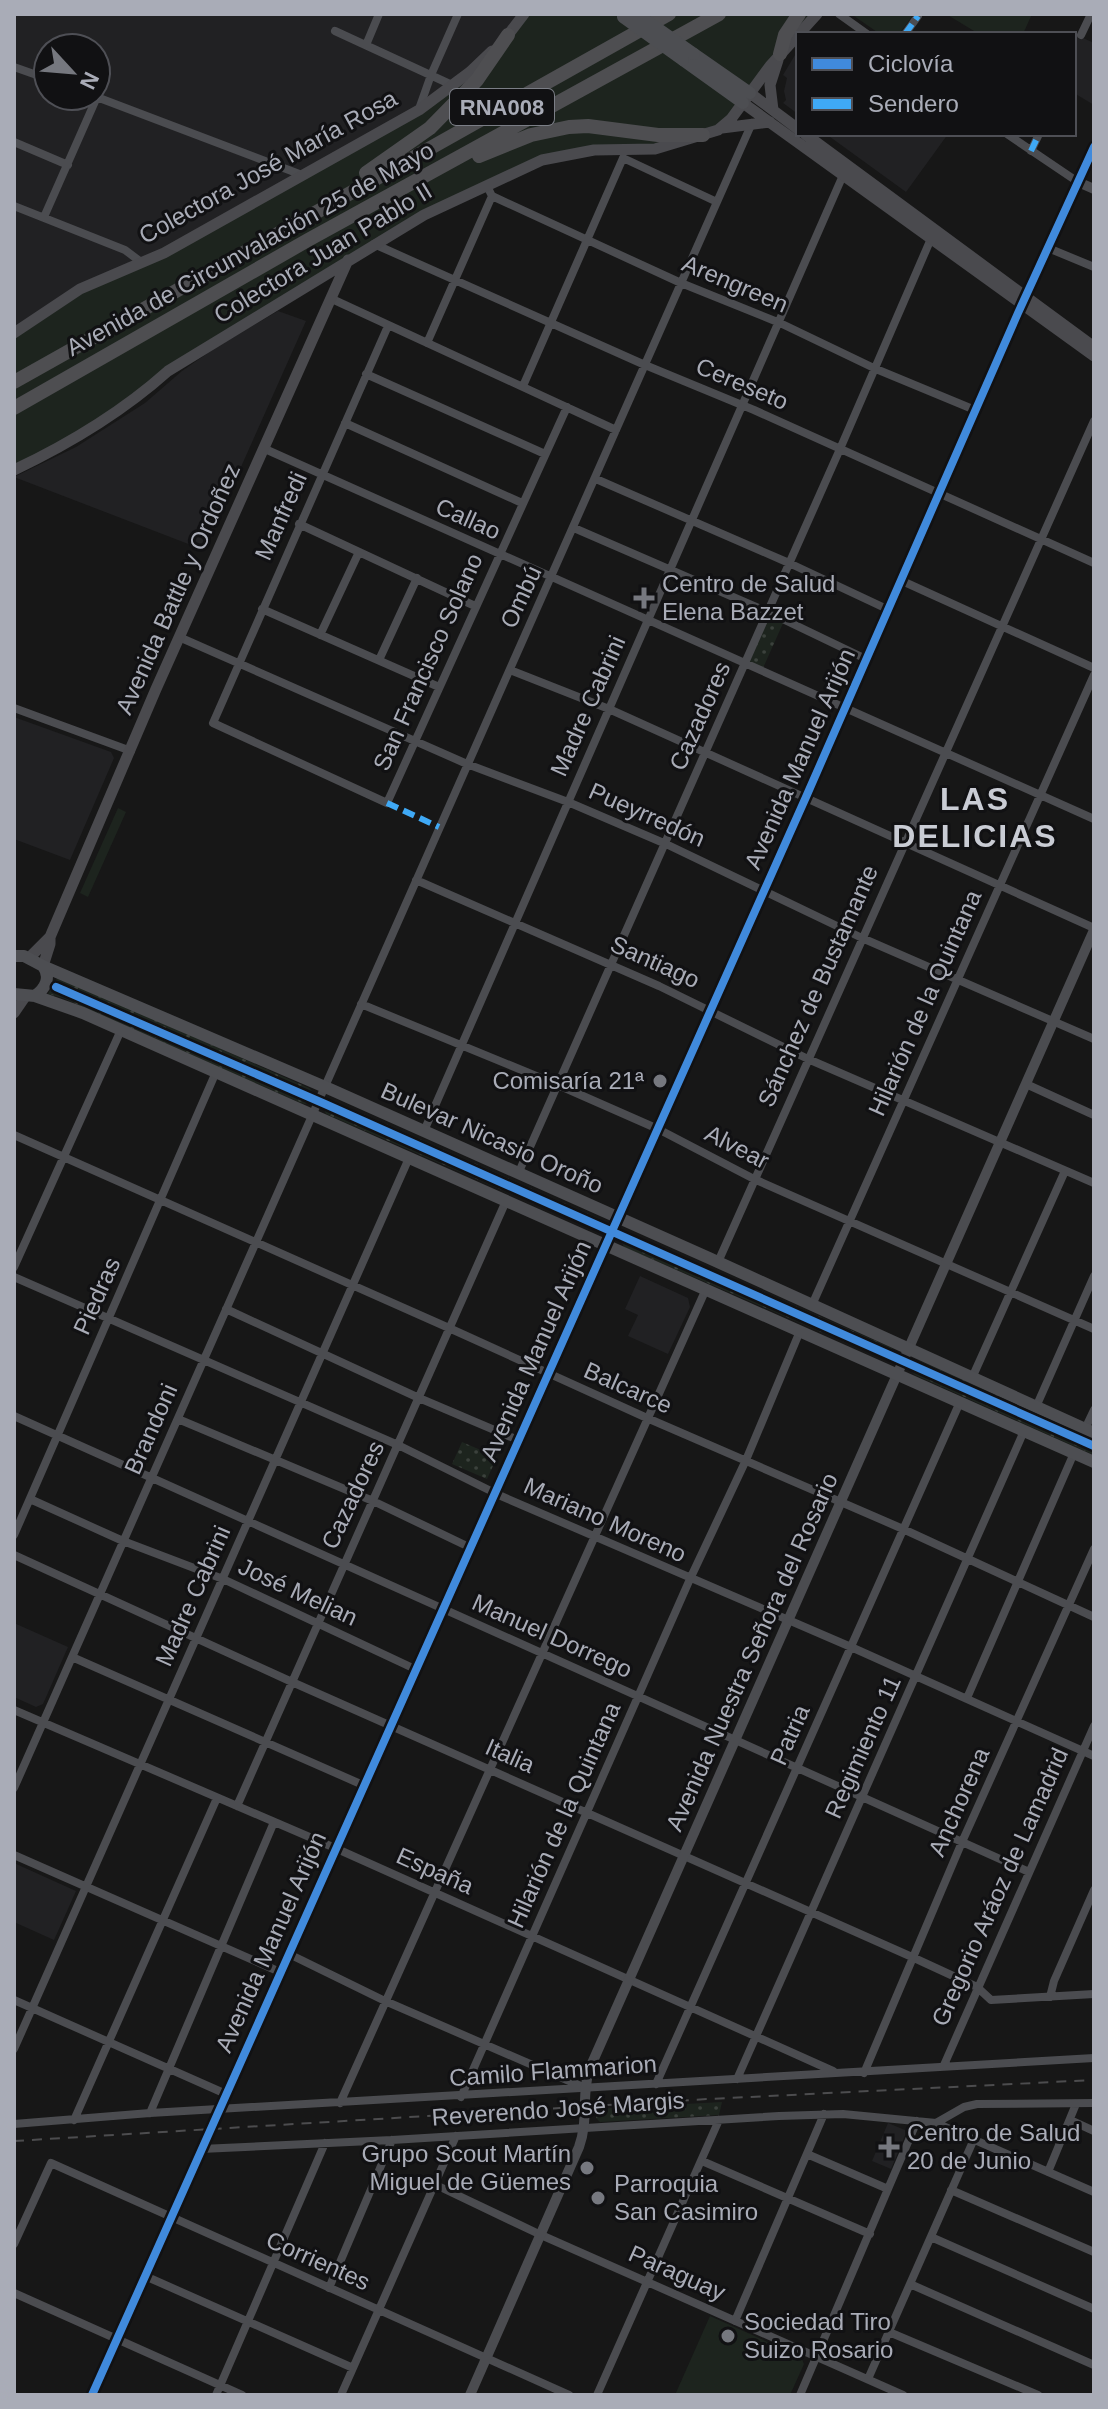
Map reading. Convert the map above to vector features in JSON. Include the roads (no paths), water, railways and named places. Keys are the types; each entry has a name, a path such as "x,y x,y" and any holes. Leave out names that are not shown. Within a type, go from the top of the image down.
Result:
{"highway":[{"name":"Avenida de Circunvalación 25 de Mayo","path":"14,382 669,14"},
{"name":"Avenida de Circunvalación 25 de Mayo","path":"14,408 394,192 719,14"},
{"path":"780,54 785,35 799,14"},
{"path":"335,200 363,175 430,128 477,80 508,35"},
{"path":"394,192 501,145 547,131 588,126 658,135 711,132"}],"main road":[{"name":"Colectora José María Rosa","path":"14,333 80,289 164,253 419,110 508,35 524,14"},
{"path":"637,14 688,57"},
{"path":"800,32 817,14"},
{"path":"621,16 688,57 796,133"},
{"path":"711,132 731,119 796,37"},
{"path":"772,116 770,85 780,54"},
{"path":"772,116 796,128"},
{"name":"Colectora Juan Pablo II","path":"14,470 100,425 142,395 168,371 424,215 490,191 542,160 571,153 622,154 655,149 772,116"},
{"path":"800,136 1094,356"},
{"path":"807,136 846,169"},
{"name":"Avenida Battle y Ordoñez","path":"44,966 50,937 179,637 348,259"},
{"path":"1023,300 1094,347"},
{"name":"Avenida Battle y Ordoñez","path":"19,956 50,937"},
{"name":"Bulevar Nicasio Oroño","path":"19,956 424,1131 1090,1431"},
{"path":"14,1013 25,996 46,985 48,977 44,966"},
{"path":"25,996 121,1030 1094,1462"}],"street":[{"path":"366,45 379,14"},
{"path":"419,110 458,14"},
{"path":"839,14 864,32"},
{"path":"1081,35 1091,15"},
{"path":"335,31 452,85"},
{"path":"112,102 302,175"},
{"path":"44,217 90,112"},
{"name":"Ombú","path":"324,1087 752,123"},
{"path":"1010,136 1078,182 1094,189"},
{"path":"1031,151 1038,136"},
{"path":"14,142 68,165"},
{"name":"Avenida Manuel Arijón","path":"92,2395 806,797 1023,300 1078,182 1089,172 1094,147"},
{"path":"523,386 622,154 717,202"},
{"name":"Madre Cabrini","path":"424,1131 846,169"},
{"path":"427,343 490,191"},
{"name":"Arengreen","path":"490,191 681,283 780,323 876,369 975,410"},
{"path":"14,206 125,250 141,262"},
{"name":"Cazadores","path":"518,1174 876,369 933,233"},
{"name":"Cereseto","path":"373,244 1094,563"},
{"path":"1048,248 1094,267"},
{"path":"332,299 616,430"},
{"name":"Manfredi","path":"387,803 213,723 388,326"},
{"path":"366,374 545,454"},
{"name":"San Francisco Solano","path":"387,803 567,407"},
{"name":"Sánchez de Bustamante","path":"718,1262 1094,421"},
{"path":"345,423 522,503"},
{"name":"Callao","path":"265,449 1094,819"},
{"path":"596,479 887,609"},
{"path":"299,524 475,606"},
{"path":"574,528 768,612 866,659"},
{"path":"320,635 359,552"},
{"path":"379,660 417,578"},
{"path":"900,580 1094,668"},
{"path":"262,609 439,687"},
{"name":"Pueyrredón","path":"179,637 467,764 568,802 666,844 862,938 1094,1039"},
{"path":"510,670 609,709 1094,929"},
{"name":"Hilarión de la Quintana","path":"812,1305 1094,675"},
{"path":"14,708 131,751"},
{"name":"Santiago","path":"416,880 711,1010 808,1059 1094,1183"},
{"name":"Avenida Nuestra Señora del Rosario","path":"470,2395 586,2127 584,2088 589,2070 1094,929"},
{"name":"Alvear","path":"361,1004 658,1129 754,1179 1094,1329"},
{"path":"14,1267 121,1030"},
{"name":"Piedras","path":"14,1535 216,1072"},
{"path":"1026,1084 1094,1115"},
{"name":"Brandoni","path":"14,1788 324,1087"},
{"name":"Balcarce","path":"14,1135 547,1374 968,1558 1094,1617"},
{"name":"Madre Cabrini","path":"14,2049 409,1158"},
{"path":"972,1378 1065,1171"},
{"name":"Cazadores","path":"237,1806 506,1201"},
{"path":"1036,1407 1094,1276"},
{"name":"Mariano Moreno","path":"14,1277 398,1445 494,1493 1094,1756"},
{"path":"340,2103 706,1289"},
{"path":"226,1309 518,1440"},
{"name":"Hilarión de la Quintana","path":"461,2097 690,1579 746,1460 800,1331"},
{"name":"Patria","path":"656,2084 960,1402"},
{"path":"1090,1431 1094,1410"},
{"name":"Manuel Dorrego","path":"14,1416 1029,1872"},
{"path":"178,1419 373,1501 469,1547"},
{"name":"Regimiento 11","path":"737,2079 1024,1431"},
{"path":"967,1698 1074,1453"},
{"name":"José Melian","path":"30,1499 123,1541 223,1579 415,1669"},
{"name":"Anchorena","path":"864,2073 962,1842 1094,1549"},
{"name":"Italia","path":"14,1555 912,1957 977,1987 991,2000 1050,1997"},
{"path":"72,1657 363,1785"},
{"name":"España","path":"14,1710 335,1848 838,2073"},
{"name":"Gregorio Aráoz de Lamadrid","path":"944,2065 1094,1726"},
{"path":"74,2120 217,1798"},
{"path":"150,2113 274,1822"},
{"path":"14,1855 280,1972"},
{"path":"1094,1890 1050,1997 1094,1994"},
{"path":"289,1954 385,2001 584,2088"},
{"path":"14,2000 226,2094"},
{"name":"Camilo Flammarion","path":"14,2124 150,2113 1094,2058"},
{"path":"936,2123 964,2107 977,2104 1094,2103"},
{"path":"1048,2172 1076,2104"},
{"path":"735,2321 824,2114"},
{"name":"Reverendo José Margis","path":"201,2149 824,2114 917,2121"},
{"path":"597,2395 719,2120"},
{"path":"1070,2120 1094,2131"},
{"path":"800,2395 917,2121 936,2123 1094,2192"},
{"path":"341,2395 456,2136"},
{"path":"868,2379 974,2139"},
{"path":"329,2288 392,2140"},
{"path":"216,2395 325,2143"},
{"path":"807,2154 888,2189"},
{"path":"702,2161 870,2234"},
{"name":"Corrientes","path":"14,2244 51,2163 569,2395"},
{"name":"Paraguay","path":"436,2185 541,2235 903,2395"},
{"path":"951,2190 1094,2252"},
{"path":"931,2237 1094,2309"},
{"path":"145,2276 353,2368"},
{"path":"910,2284 1094,2365"},
{"path":"14,2293 242,2395"},
{"path":"889,2332 1038,2395"}],"railway":[{"path":"14,2141 708,2099 1094,2080"}],"place":[{"name":"Centro de Salud Elena Bazzet","path":"644,598"},
{"name":"Comisaría 21ª","path":"660,1081"},
{"name":"Centro de Salud 20 de Junio","path":"889,2147"},
{"name":"Grupo Scout Martín Miguel de Güemes","path":"587,2168"},
{"name":"Parroquia San Casimiro","path":"598,2198"},
{"name":"Sociedad Tiro Suizo Rosario","path":"728,2336"}],"district":[{"name":"LAS DELICIAS","path":"975,818"}]}
